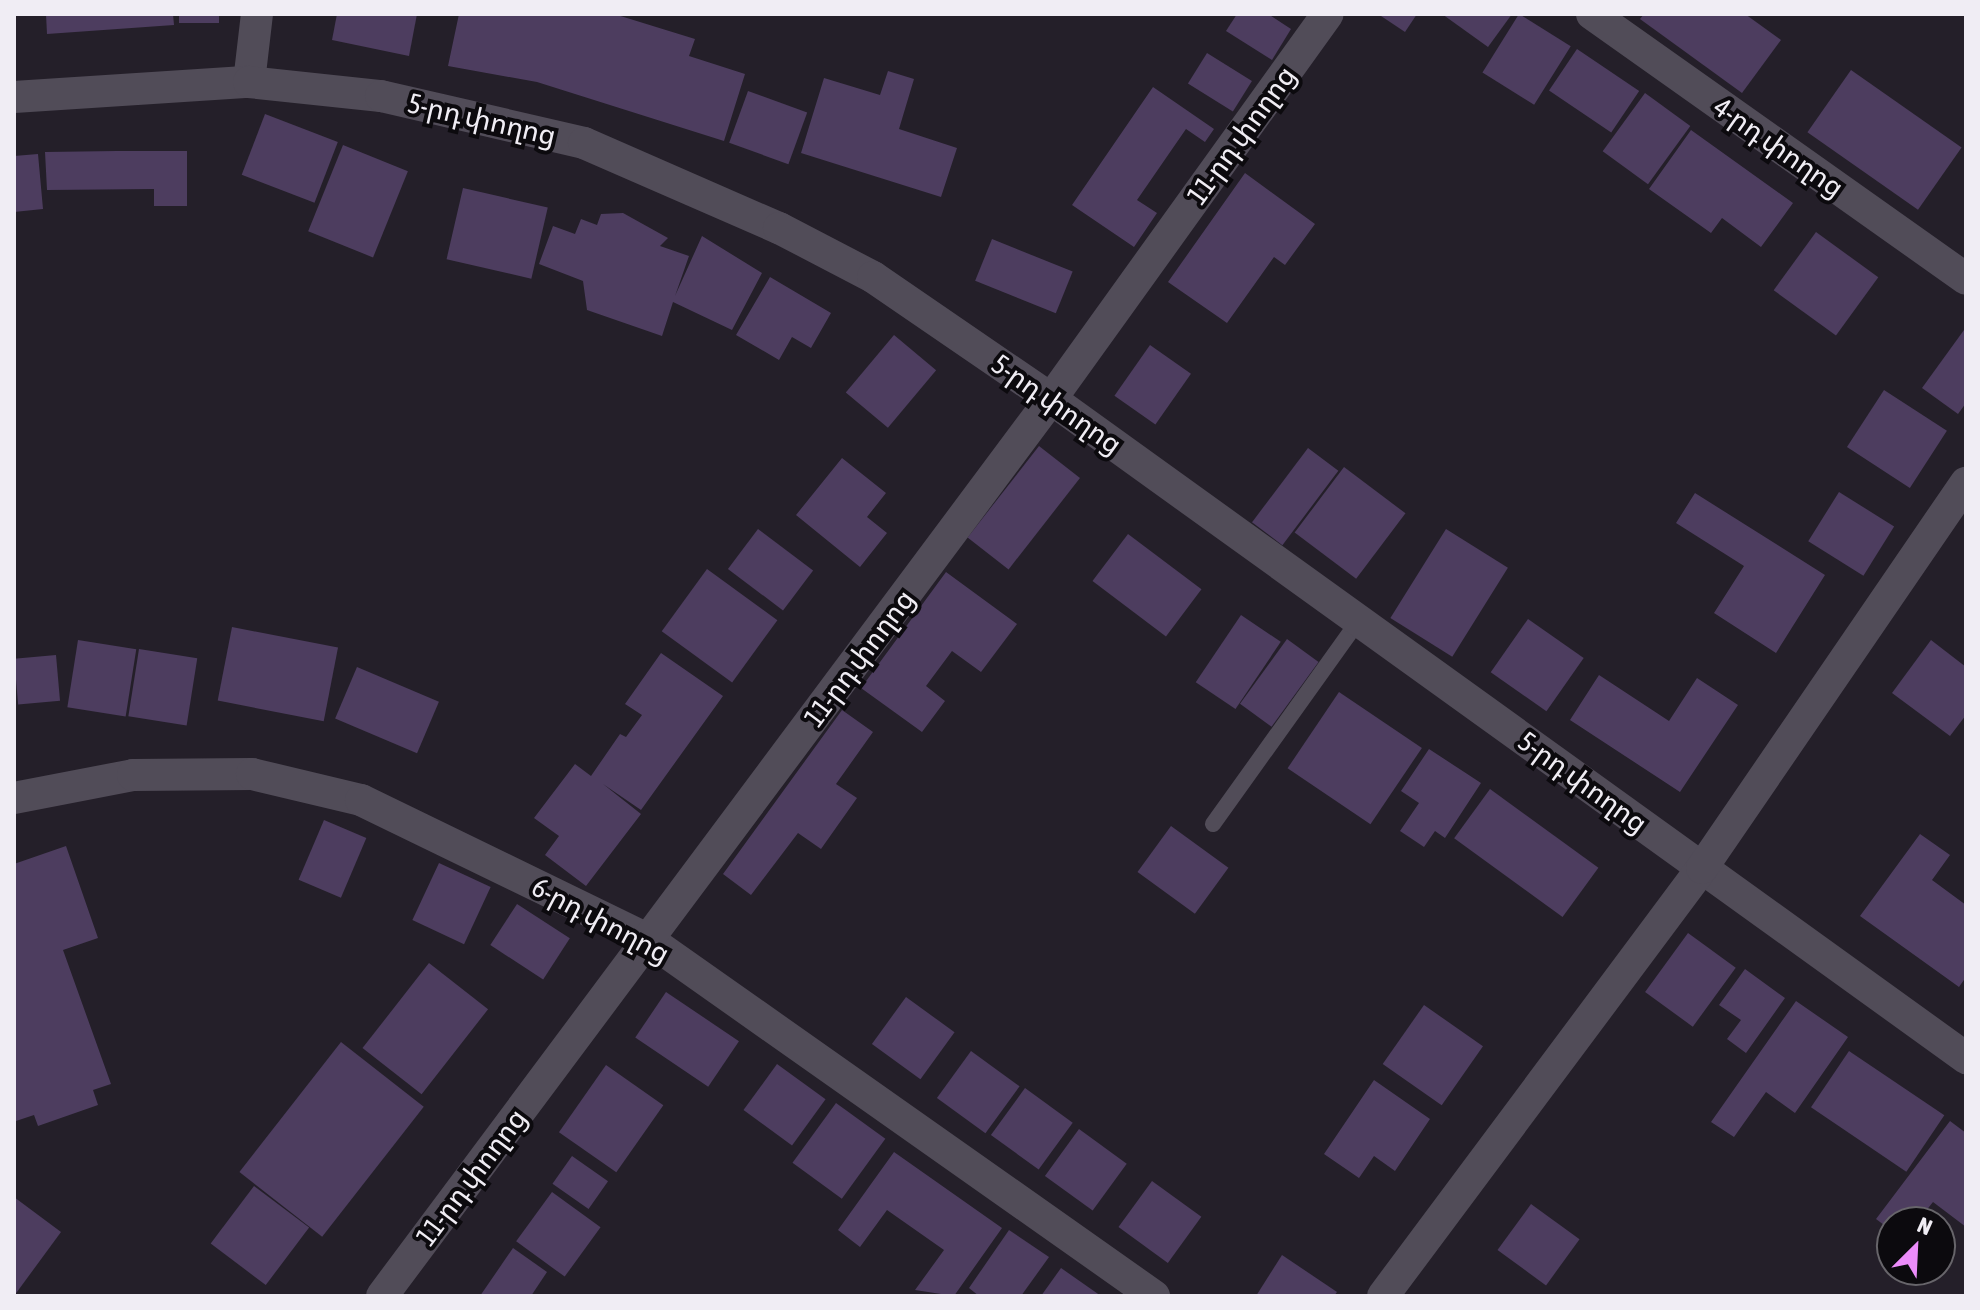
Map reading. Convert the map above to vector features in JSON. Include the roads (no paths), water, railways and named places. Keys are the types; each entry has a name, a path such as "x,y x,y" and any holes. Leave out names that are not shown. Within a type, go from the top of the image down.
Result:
{"street":[{"path":"249,82 257,14"},
{"name":"11-րդ փողոց","path":"382,1296 1051,399 1328,14"},
{"name":"4-րդ փողոց","path":"1592,14 1966,279"},
{"name":"5-րդ փողոց","path":"14,97 249,82 381,96 584,143 672,176 873,277 1051,399 1966,1058"},
{"path":"1383,1296 1702,868 1966,483"},
{"name":"6-րդ փողոց","path":"14,798 133,775 252,774 361,800 649,940 1154,1296"}],"lane":[{"path":"1213,824 1359,620"}]}
